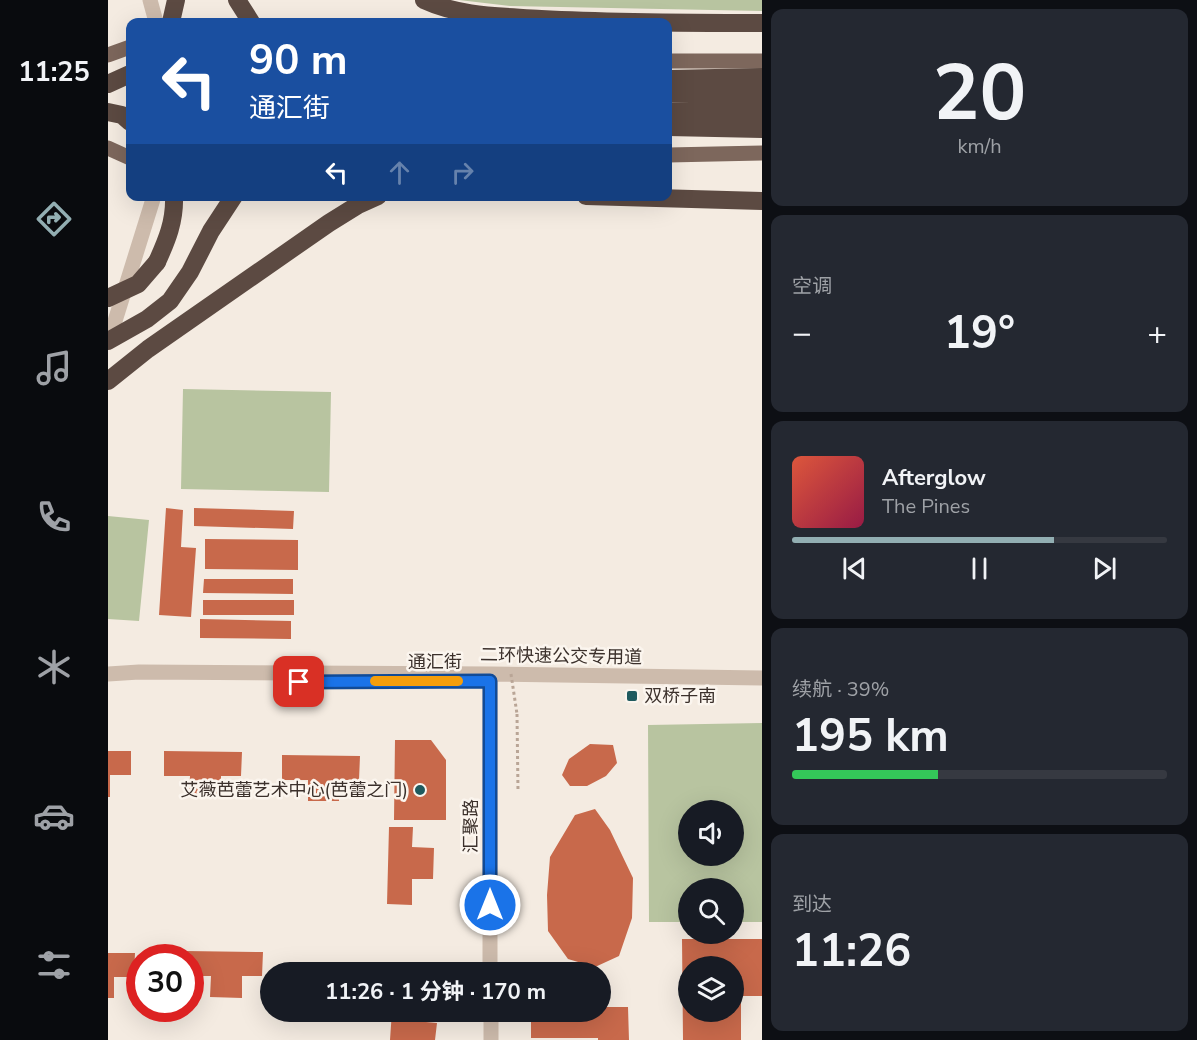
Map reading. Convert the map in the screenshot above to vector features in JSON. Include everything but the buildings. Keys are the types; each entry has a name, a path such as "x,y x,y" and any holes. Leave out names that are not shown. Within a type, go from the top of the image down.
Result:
{"highway":[{"path":"172,18 176,0"},
{"path":"237,0 248,18"},
{"path":"424,0 440,8 473,15 528,18"},
{"path":"672,22 762,23"},
{"path":"108,84 126,76"},
{"path":"672,79 762,77"},
{"path":"108,89 126,89"},
{"path":"672,93 762,94"},
{"path":"108,107 126,107"},
{"path":"672,111 762,111"},
{"path":"108,112 122,115 126,118"},
{"path":"672,127 762,129"},
{"path":"672,198 762,201"},
{"path":"108,298 138,284 157,262 170,236 174,201"},
{"path":"108,341 147,319 170,301 190,272 211,231 231,201"},
{"path":"108,381 148,349 329,223 367,201"}],"main road":[{"path":"108,55 126,48"},
{"path":"672,62 762,62"},
{"path":"108,148 126,156"},
{"path":"672,155 762,153"}],"street":[{"path":"150,0 155,18"},
{"path":"108,331 115,321 152,201"},
{"name":"二环快速公交专用道","path":"108,674 139,672 511,674 762,678"},
{"name":"通汇街","path":"108,683 490,681 762,687"},
{"name":"汇聚路","path":"490,681 490,962"},
{"path":"491,1022 491,1040"}],"path":[{"path":"511,674 517,714 518,791"}],"green space":[{"path":"459,0 762,0 762,11 510,6"},
{"path":"183,389 331,392 329,492 181,489"},
{"path":"108,516 149,520 139,621 108,619"},
{"path":"762,723 762,922 744,922 744,878 678,878 678,922 649,922 648,725"}],"slow traffic":[{"path":"375,681 458,681"}],"place":[{"name":"双桥子南","path":"632,696"},
{"name":"艾薇芭蕾艺术中心(芭蕾之门)","path":"420,790"}],"route":[{"path":"299,682 490,681 490,905"}]}
